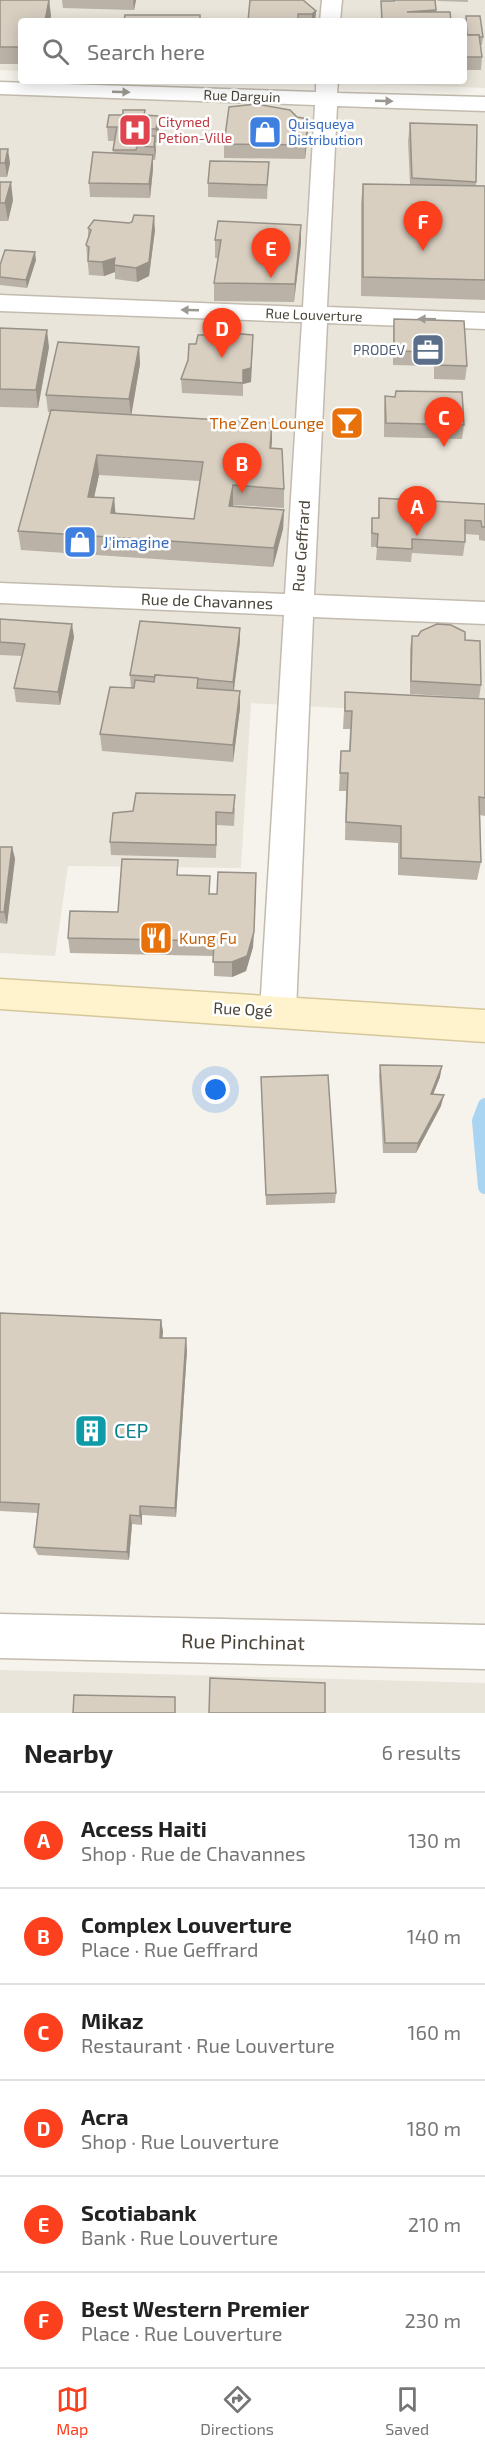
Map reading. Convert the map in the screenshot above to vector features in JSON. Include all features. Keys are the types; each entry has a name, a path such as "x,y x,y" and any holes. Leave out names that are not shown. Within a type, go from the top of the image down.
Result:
{"street":[{"path":"330,18 332,0"},
{"name":"Rue Darguin","path":"0,88 326,90 485,104"},
{"name":"Rue Geffrard","path":"278,1011 326,90"},
{"name":"Rue Louverture","path":"0,303 485,321"},
{"name":"Rue de Chavannes","path":"0,593 485,613"},
{"name":"Rue Ogé","path":"0,994 485,1026"},
{"name":"Rue Pinchinat","path":"0,1636 485,1647"}],"shaded area":[{"path":"0,0 485,0 485,88 375,84 467,84 467,18 18,18 18,71 0,70"},
{"path":"0,92 485,108 485,716 251,703 241,868 68,866 55,956 0,953"},
{"path":"0,1670 485,1683 485,1713 0,1713"}],"building":[{"path":"0,0 49,0 46,18 18,18 18,47 0,47"},
{"path":"250,0 303,0 316,11 312,14 298,14 298,18 248,18"},
{"path":"435,0 436,10 407,12 450,12 451,18 382,18 381,1"},
{"path":"125,15 200,15 200,18 124,18"},
{"path":"466,16 480,16 483,37 467,35"},
{"path":"467,35 479,35 482,57 467,57"},
{"path":"256,104 290,110 297,117 309,119 305,145 224,144 229,107"},
{"path":"123,110 145,110 144,115 158,116 156,129 141,129 141,136 155,136 154,147 137,146 136,150 113,150 117,127 107,127 109,115 123,115"},
{"path":"410,123 477,125 476,182 412,178"},
{"path":"0,149 8,149 5,163 0,163"},
{"path":"93,152 153,155 149,184 89,183"},
{"path":"210,161 269,162 267,185 208,183"},
{"path":"0,182 11,182 5,203 0,203"},
{"path":"363,184 485,186 485,280 363,277"},
{"path":"134,215 154,216 149,262 136,268 114,265 115,258 102,262 88,261 89,247 86,245 91,230 88,228 94,220 129,223 132,222"},
{"path":"218,221 301,225 295,284 214,283 221,240 215,240"},
{"path":"5,250 35,252 26,280 0,277 0,265"},
{"name":"PRODEV","path":"394,319 464,321 467,366 436,365 436,352 394,351"},
{"path":"0,328 47,330 36,390 0,389"},
{"path":"218,332 253,335 251,368 243,370 243,383 181,379 188,360 189,344 196,344 198,335 215,335"},
{"path":"58,342 139,347 129,399 46,395"},
{"path":"396,391 462,392 464,425 386,423 385,396 395,397"},
{"path":"51,410 272,423 270,448 282,449 284,489 233,485 229,506 284,510 274,548 18,531","holes":["97,455 203,462 194,519 111,513 114,498 88,497"]},
{"path":"379,498 485,504 485,527 482,527 481,521 465,520 465,542 412,539 412,549 377,547 378,534 372,533 372,518 379,518"},
{"path":"0,619 72,624 58,692 14,688 25,644 0,642"},
{"path":"140,621 240,628 233,682 130,675"},
{"path":"437,624 451,625 465,632 465,640 480,641 481,685 411,681 412,636 418,636 421,631"},
{"path":"155,675 198,678 197,688 240,691 233,745 100,734 110,687 134,688 135,680 154,682"},
{"path":"345,692 485,699 485,798 479,797 481,862 401,858 401,826 346,822 348,773 340,773 341,751 350,751 352,711 345,711"},
{"path":"136,793 235,795 233,813 216,812 216,845 110,842 113,813 133,811"},
{"path":"0,847 12,847 4,912 0,912"},
{"path":"122,859 178,860 177,875 210,876 209,894 217,894 218,872 256,873 254,932 247,956 232,962 213,962 214,941 68,938 70,911 118,912"},
{"path":"380,1065 442,1066 431,1094 444,1095 418,1143 385,1143"},
{"path":"328,1075 336,1193 266,1195 261,1077"},
{"name":"CEP","path":"0,1313 161,1320 160,1338 186,1338 175,1508 140,1506 140,1516 130,1515 127,1552 34,1547 39,1504 0,1502"},
{"path":"210,1678 325,1683 325,1713 209,1713"},
{"path":"74,1695 175,1697 175,1713 73,1713"}],"waterway":[{"path":"485,1105 479,1121 485,1187"}],"place":[{"name":"Citymed Petion-Ville","path":"135,130"},
{"name":"Quisqueya Distribution","path":"265,132"},
{"name":"Best Western Premier","path":"423,251"},
{"name":"Scotiabank","path":"271,278"},
{"name":"PRODEV","path":"428,350"},
{"name":"Acra","path":"222,358"},
{"name":"The Zen Lounge","path":"347,423"},
{"name":"Mikaz","path":"444,447"},
{"name":"Complex Louverture","path":"242,493"},
{"name":"Access Haiti","path":"417,536"},
{"name":"J'imagine","path":"80,542"},
{"name":"Kung Fu","path":"156,938"},
{"name":"CEP","path":"91,1431"}]}
